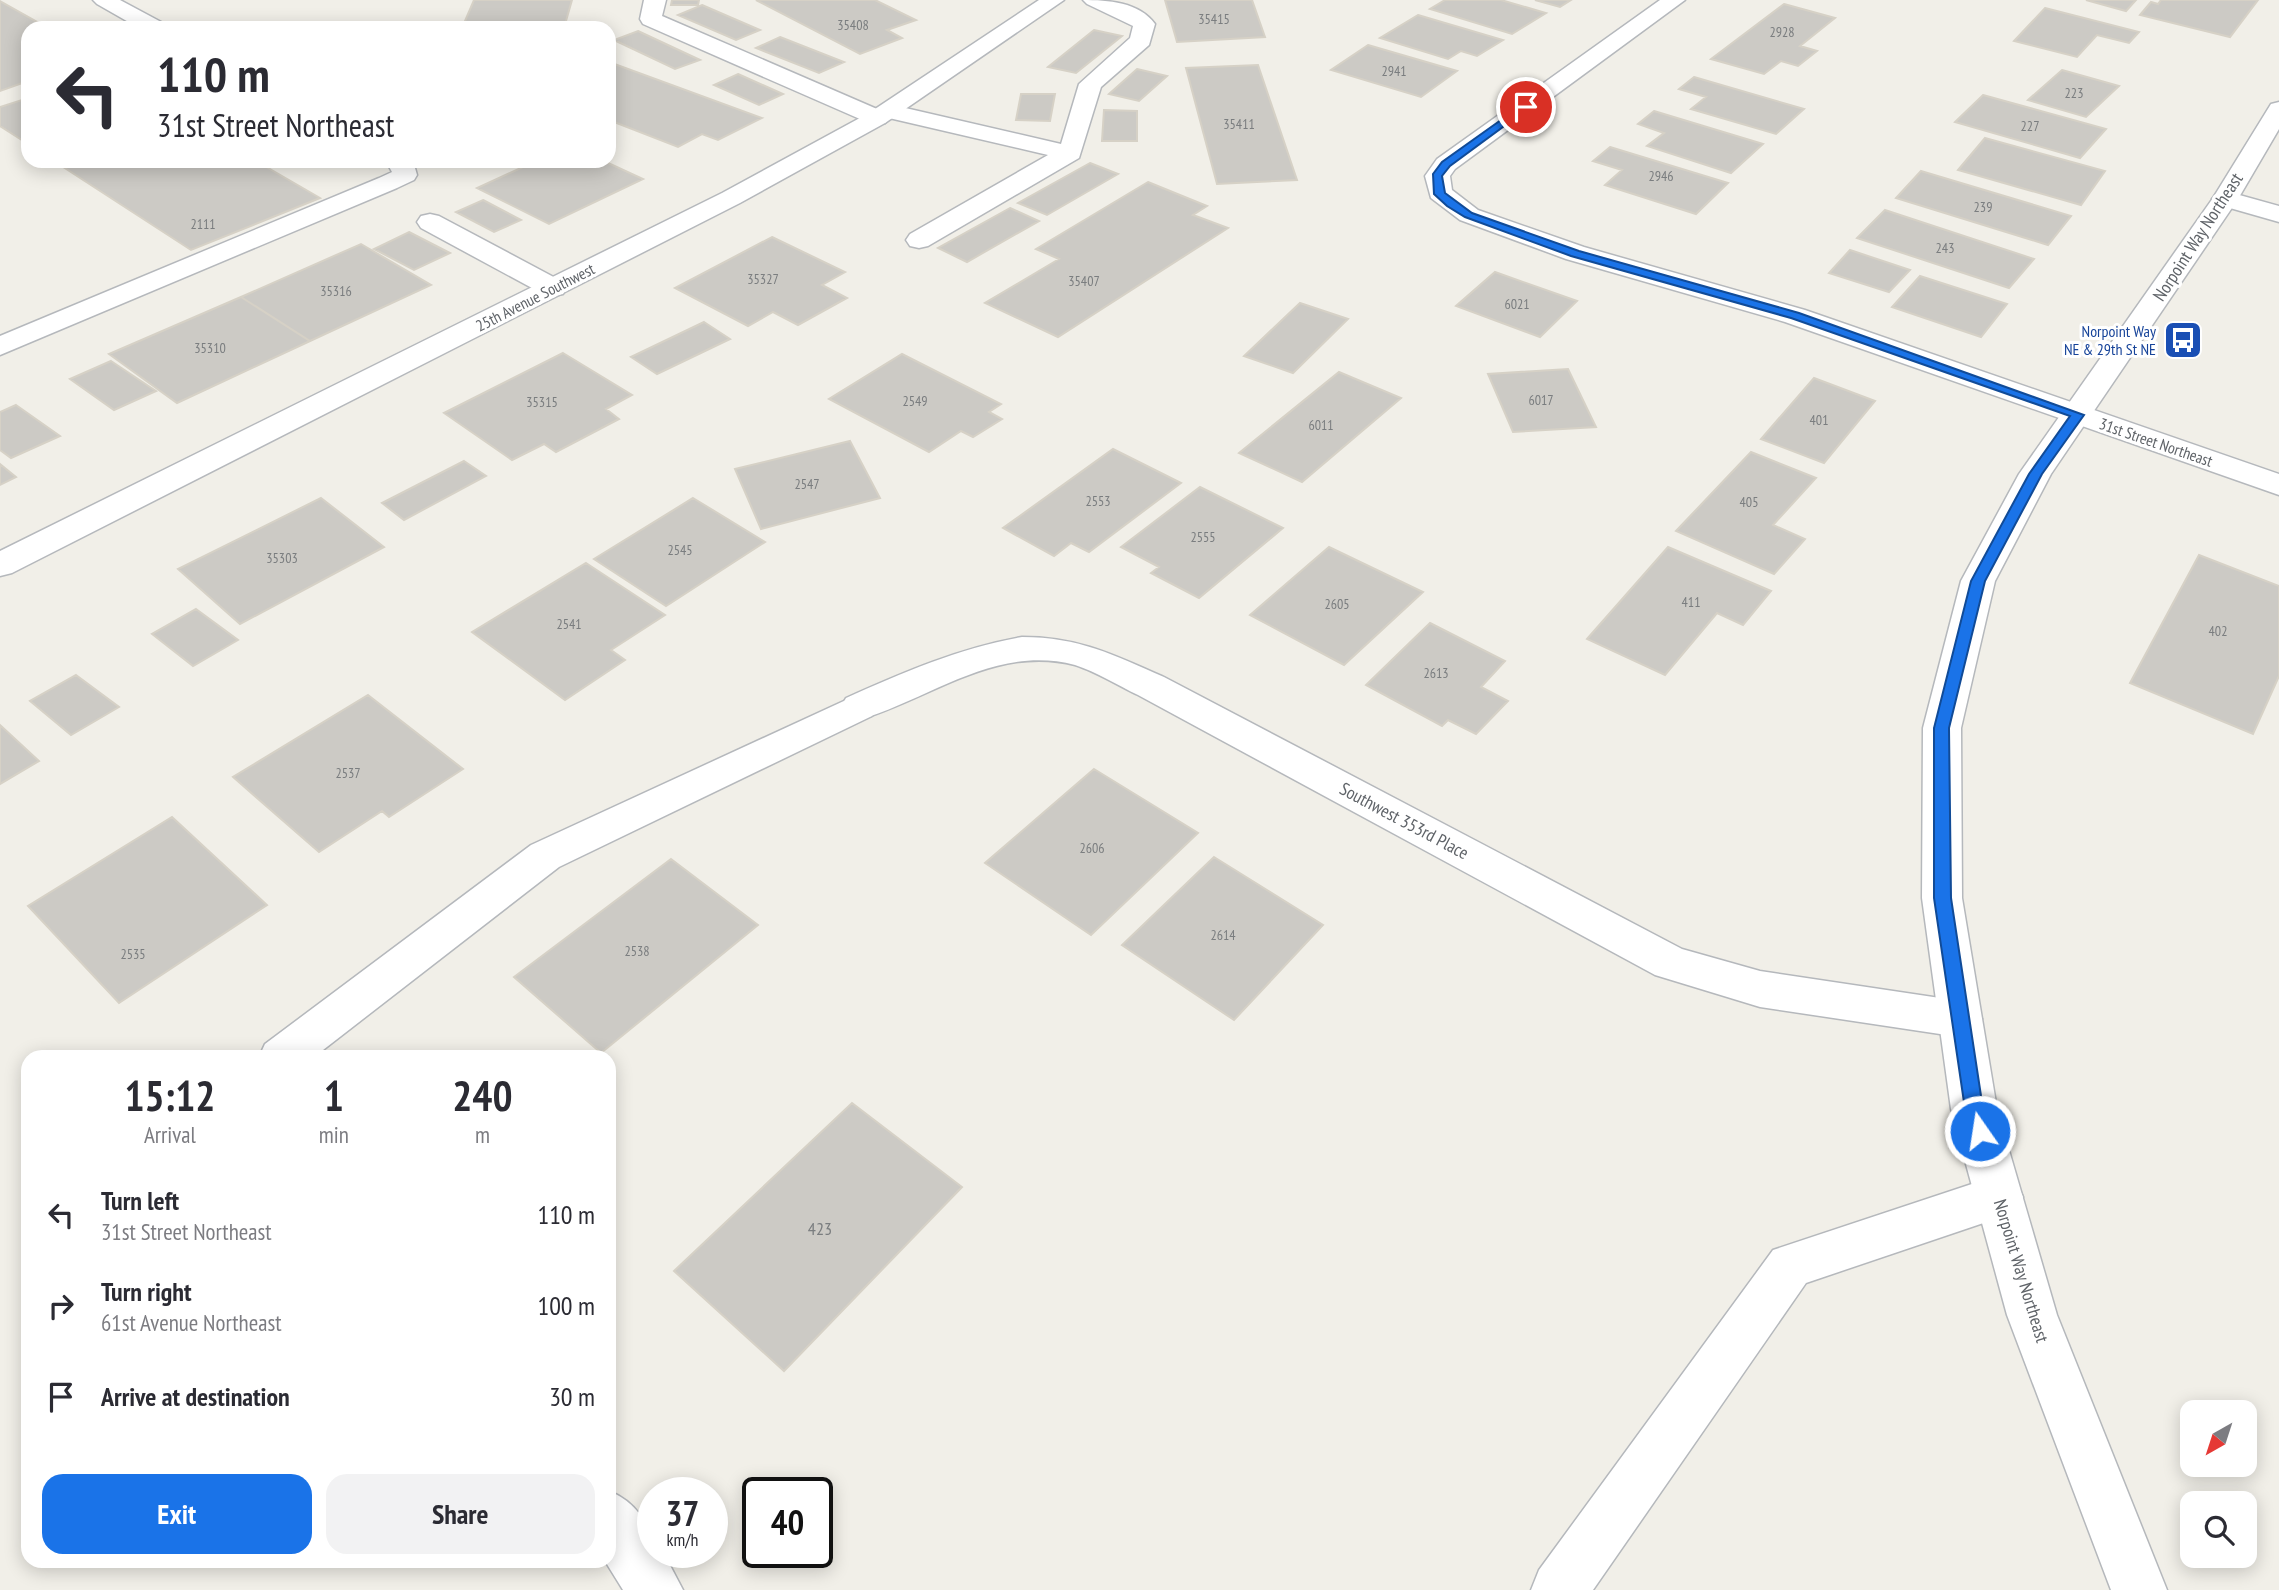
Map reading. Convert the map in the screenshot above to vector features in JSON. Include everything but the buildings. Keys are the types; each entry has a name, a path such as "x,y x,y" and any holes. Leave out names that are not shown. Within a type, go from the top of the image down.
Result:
{"street":[{"path":"104,0 142,21"},
{"path":"655,0 652,19 883,114 1070,153"},
{"name":"25th Avenue Southwest","path":"0,565 731,198 883,114 1053,0"},
{"path":"919,240 1070,153 1090,84 1141,40 1144,24 1124,12 1094,0"},
{"name":"31st Street Northeast","path":"1674,0 1446,164 1437,176 1440,194 1469,215 1575,253 1795,316 2279,485"},
{"name":"Norpoint Way Northeast","path":"2139,1590 2032,1315 1974,1109 1942,898 1942,728 1978,581 2035,474 2225,199 2279,109"},
{"path":"0,346 388,183 404,175 404,168"},
{"path":"2225,199 2279,214"},
{"path":"430,222 553,288"},
{"name":"Southwest 353rd Place","path":"290,1050 545,856 859,708 960,664 1020,648 1077,653 1164,693 1670,962 1760,989 1960,1019"},
{"path":"1559,1590 1790,1266 1998,1197"},
{"path":"616,1529 655,1590"}],"place":[{"name":"Norpoint Way NE & 29th St NE","path":"2183,340"}],"route":[{"path":"1526,107 1446,164 1437,176 1440,194 1451,204 1469,215 1575,253 1795,316 2078,415 2035,474 1978,581 1942,728 1942,898 1974,1109 1980,1131"}]}
